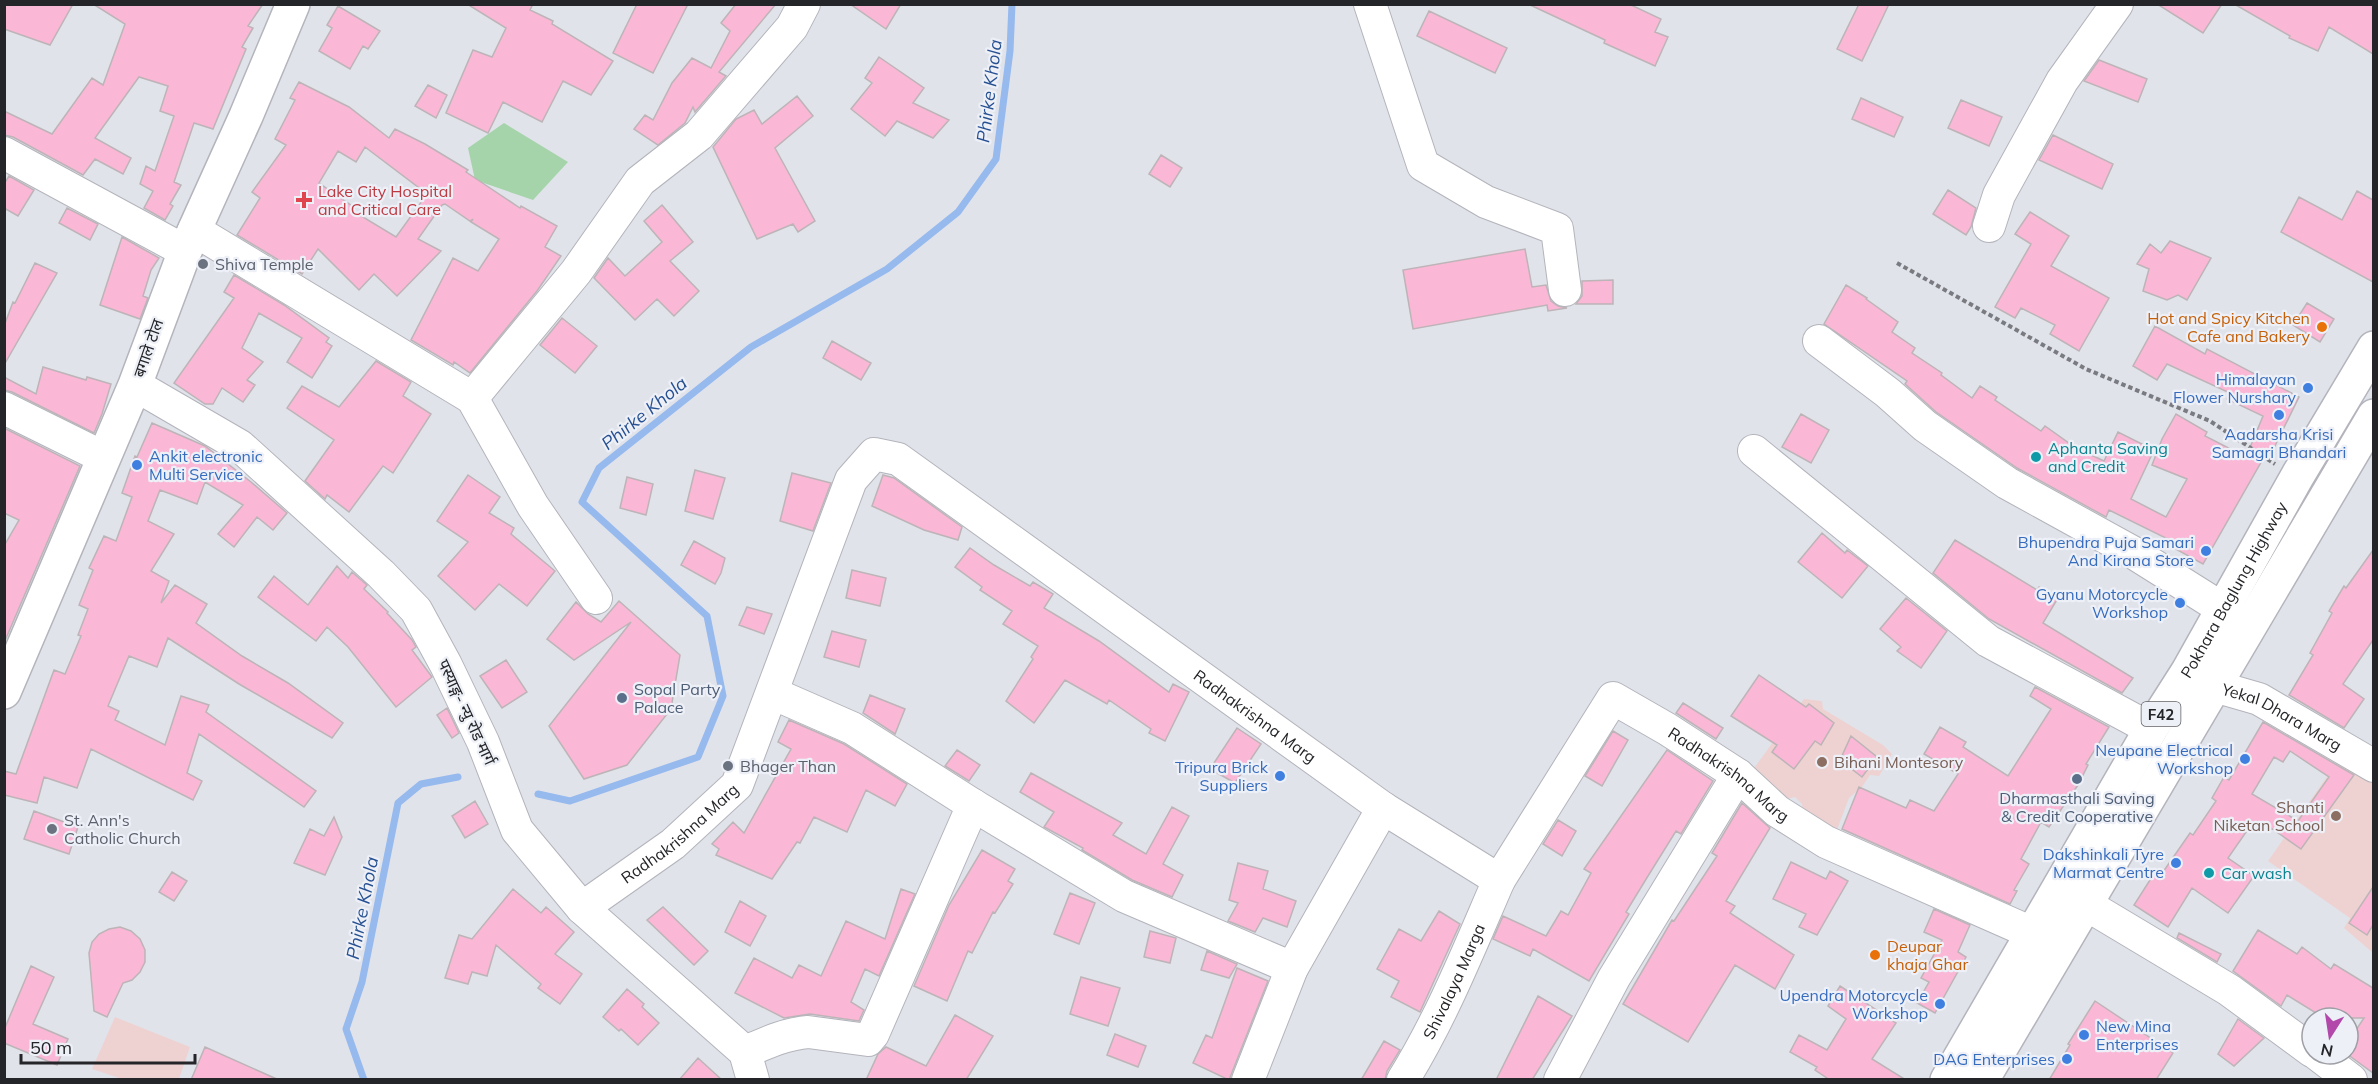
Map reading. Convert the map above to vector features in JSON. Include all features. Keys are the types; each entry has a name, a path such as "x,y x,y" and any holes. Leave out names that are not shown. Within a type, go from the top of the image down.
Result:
{"main road":[{"name":"बगाले टोल","path":"4,692 135,384 190,241 293,4"},
{"name":"Pokhara Baglung Highway","path":"1982,1080 2047,939 2151,729 2201,678 2223,609 2373,348"},
{"name":"Pokhara Baglung Highway","path":"1947,1080 2047,939 2087,905 2201,678 2373,416"}],"street":[{"path":"472,398 576,272 640,181 699,135 792,27 804,4"},
{"path":"1370,4 1423,165 1486,202 1557,229 1565,290"},
{"path":"1989,226 1998,195 2062,81 2117,4"},
{"path":"4,153 190,241 472,398 533,506 596,598"},
{"path":"1819,341 1888,393 1925,426 2007,483 2134,553 2223,609"},
{"name":"पस्याङ्ग- न्यु रोड मार्ग","path":"135,384 240,446 381,574 416,610 446,665 483,742 517,830 582,908 749,1066"},
{"path":"4,408 103,458"},
{"path":"1754,451 1989,641 2151,729"},
{"name":"Radhakrishna Marg","path":"582,908 673,844 737,785 851,480 874,454 898,459 1383,808 1498,879 1613,698 1738,775 1777,811 1826,842 2047,939"},
{"name":"Yekal Dhara Marg","path":"2201,678 2259,699 2373,766"},
{"path":"772,693 852,728 1124,896 1292,968"},
{"path":"1560,1080 1614,978 1738,775"},
{"path":"749,1066 787,1034 808,1032 868,1040 873,1034 974,805"},
{"path":"1248,1080 1292,968 1383,808"},
{"name":"Shivalaya Marga","path":"1403,1080 1427,1041 1458,979 1498,879"},
{"path":"2087,905 2229,990 2300,1042"},
{"path":"2333,1066 2351,1080"}],"path":[{"path":"1897,263 2086,369 2210,421 2270,461 2298,475"}],"shaded area":[{"name":"Bihani Montesory","path":"1804,699 1822,701 1823,709 1883,745 1892,754 1879,776 1870,775 1862,787 1849,798 1835,835 1804,817 1802,804 1795,797 1787,799 1752,771"},
{"name":"Shanti Niketan School","path":"2345,751 2373,771 2373,953 2344,928 2350,918 2268,861"},
{"path":"115,1017 190,1047 179,1079 122,1079 92,1069"}],"green space":[{"path":"504,123 568,162 533,200 475,180 468,148"}],"building":[{"path":"4,4 73,4 50,45 4,29"},
{"path":"93,4 263,4 248,26 253,28 242,47 246,49 213,129 194,123 174,182 181,185 170,204 173,206 165,220 144,208 153,191 140,184 146,166 155,171 174,116 160,111 168,86 139,77 95,138 131,158 123,174 95,159 83,175 13,137 4,135 4,111 52,134 92,78 103,85 125,24"},
{"path":"467,4 533,4 530,10 553,21 552,24 613,61 591,95 563,81 542,122 503,102 488,133 446,113 473,50 492,57 506,28"},
{"path":"637,4 688,4 653,73 613,53"},
{"path":"736,4 776,4 719,72 726,76 695,112 693,107 685,123 658,145 634,129 645,115 653,120 672,83 692,58 711,68 730,31 721,23"},
{"path":"850,4 901,4 886,29"},
{"path":"1528,4 1629,4 1661,19 1655,32 1668,37 1655,66"},
{"path":"1859,4 1889,4 1862,61 1837,49"},
{"path":"2157,4 2222,4 2203,33"},
{"path":"2234,4 2373,4 2373,54 2329,27 2318,51 2289,38 2290,36"},
{"path":"338,6 380,31 368,49 363,46 350,69 319,51 332,28 327,25"},
{"path":"1429,11 1507,48 1495,73 1417,36"},
{"path":"879,57 924,88 913,103 949,120 933,138 897,121 885,136 851,109 872,83 865,78"},
{"path":"2099,60 2147,79 2138,102 2084,81"},
{"path":"299,82 349,107 389,138 395,129 425,144 468,170 466,172 520,208 521,206 557,226 545,247 561,256 537,291 470,373 411,340 453,258 478,271 499,239 471,222 473,219 470,221 445,204 442,205 418,239 441,251 397,296 374,274 359,290 318,249 302,274 237,235 260,198 252,192 286,145 275,139 295,100 290,98","holes":["365,147 427,194 396,237 353,211 355,208 319,183 338,151 356,162"]},
{"path":"428,85 447,95 436,118 415,106"},
{"path":"797,96 813,116 775,148 815,221 798,232 793,224 757,239 713,147 736,119 754,110 762,124"},
{"path":"1861,98 1903,117 1894,137 1852,119"},
{"path":"1961,100 2002,117 1989,146 1948,128"},
{"path":"2053,135 2113,164 2102,189 2039,160"},
{"path":"1161,155 1182,168 1170,187 1149,174"},
{"path":"9,176 34,190 18,216 4,208 4,184"},
{"path":"1948,190 1976,208 1971,227 1966,235 1933,214"},
{"path":"2357,191 2373,200 2373,282 2281,232 2299,197 2342,220"},
{"path":"662,205 693,242 670,261 699,291 674,316 657,299 635,320 594,278 608,258 625,276 662,242 644,221"},
{"path":"67,208 98,224 90,240 59,223"},
{"path":"2030,212 2069,236 2051,266 2109,298 2079,351 2050,334 2055,325 2021,308 2015,318 1995,307 2031,244 2015,234"},
{"path":"122,237 159,258 151,270 143,296 148,298 140,319 100,305"},
{"path":"2170,241 2211,258 2187,300 2178,295 2167,300 2143,291 2149,269 2137,264 2150,244 2161,253"},
{"path":"1525,249 1532,287 1546,285 1551,301 1567,308 1548,311 1547,305 1413,329 1403,270"},
{"path":"35,263 57,273 4,365 4,326 13,302 15,303"},
{"path":"234,275 284,305 329,338 326,342 332,346 312,378 287,362 302,338 259,313 242,348 263,362 247,380 255,385 243,402 222,388 213,404 205,404 174,383 234,298 224,292"},
{"path":"1613,280 1613,304 1576,304 1582,296 1582,281"},
{"path":"1846,285 1898,322 1892,332 1915,348 1912,353 1942,373 1941,375 1972,398 1980,386 1997,397 1995,400 2041,431 2045,426 2076,448 2104,461 2118,432 2154,450 2131,499 2166,517 2187,479 2152,465 2162,439 2176,414 2207,432 2205,436 2246,457 2263,416 2227,399 2230,393 2167,364 2157,380 2133,366 2155,326 2205,354 2207,349 2299,397 2271,454 2267,452 2203,564 2172,547 2174,542 2109,510 2106,517 2017,468 1936,412 1905,384 1907,381 1824,324"},
{"path":"2307,303 2334,319 2320,342 2293,325"},
{"path":"562,318 597,346 575,373 540,345"},
{"path":"832,341 871,363 861,380 823,358"},
{"path":"376,361 411,382 403,396 431,414 393,473 383,466 349,512 327,495 325,499 305,481 334,440 287,408 302,386 339,407"},
{"path":"43,367 86,380 87,377 111,384 94,433 4,390 4,377 36,394"},
{"path":"1801,414 1829,430 1811,463 1782,447"},
{"path":"152,423 205,446 287,513 273,530 257,517 234,547 218,534 243,505 205,482 197,504 160,490 148,521 174,534 151,571 169,581 161,603 175,585 207,604 196,623 242,656 288,683 343,723 332,738 239,684 168,638 157,667 129,656 108,706 119,711 115,720 165,745 181,696 209,705 206,712 316,791 304,807 199,734 187,773 202,781 193,800 91,749 77,788 44,777 37,803 4,795 4,771 16,774 54,670 65,674 81,636 78,635 88,609 79,605 93,570 89,568 104,536 116,541 132,497 122,493 135,456 137,457"},
{"path":"4,428 80,466 4,643 4,546 19,520 4,513"},
{"path":"695,470 725,478 713,519 685,511"},
{"path":"792,473 831,483 813,531 780,521"},
{"path":"468,475 500,497 489,513 514,528 511,534 555,571 527,606 499,584 475,610 438,576 468,542 437,521"},
{"path":"883,475 894,478 962,527 958,540 924,530 872,506"},
{"path":"627,477 653,484 646,515 620,508"},
{"path":"1822,533 1845,553 1847,550 1868,566 1842,598 1798,562"},
{"path":"1955,540 2037,590 2039,587 2058,598 2043,623 2133,678 2122,693 1989,619 1933,573"},
{"path":"694,541 725,558 715,584 681,565"},
{"path":"970,548 1030,586 1033,582 1053,594 1044,608 1099,641 1169,692 1173,684 1189,692 1165,741 1149,733 1151,729 1109,700 1107,704 1065,680 1034,723 1006,701 1033,659 1031,657 1038,646 1003,624 1012,611 980,590 982,587 955,567"},
{"path":"2373,550 2373,640 2343,684 2364,699 2344,728 2289,695 2313,655 2310,653 2332,613 2329,611 2344,586 2346,588"},
{"path":"337,566 348,578 352,572 367,585 364,589 412,640 416,647 412,650 432,677 396,707 348,647 327,627 316,641 258,597 274,576 308,605"},
{"path":"852,570 886,578 880,606 846,598"},
{"path":"1906,598 1947,631 1921,668 1897,651 1901,647 1880,629"},
{"name":"Sopal Party Palace","path":"619,601 680,655 671,709 627,765 584,779 549,726 631,622 574,660 547,639 576,602 588,614 601,622"},
{"path":"747,607 772,614 764,634 739,625"},
{"path":"832,631 866,640 859,667 824,657"},
{"path":"506,660 527,692 502,708 480,676"},
{"path":"1759,675 1806,707 1809,704 1834,723 1821,745 1815,741 1794,769 1772,752 1777,745 1731,716"},
{"path":"2035,687 2109,727 2086,764 2088,765 2078,785 2049,827 2041,822 2021,859 2029,864 2014,890 2017,891 2010,904 1842,829 1859,787 1906,808 1910,800 1934,811 1958,774 1924,754 1940,727 1966,742 1963,747 2008,776 2051,709 2030,696"},
{"path":"870,695 905,709 895,734 863,713"},
{"path":"1683,703 1723,728 1716,739 1676,713"},
{"path":"447,708 459,733 452,738 437,715"},
{"path":"789,720 844,744 907,784 895,806 866,790 847,832 814,817 800,843 797,842 772,879 716,855 719,849 712,844 733,822 744,833 791,749 778,742"},
{"path":"2263,722 2354,775 2301,849 2271,828 2269,831 2253,822 2228,858 2254,876 2228,913 2192,888 2168,927 2134,905 2157,869 2163,872 2190,833 2193,835 2216,801 2212,798 2224,777 2229,780","holes":["2290,751 2329,777 2298,821 2252,794 2274,757 2283,762"]},
{"path":"1237,728 1261,744 1235,783 1210,769"},
{"path":"1613,731 1628,740 1602,786 1585,776"},
{"path":"1851,736 1877,757 1862,777 1840,760"},
{"path":"957,750 980,765 969,781 945,766"},
{"path":"1667,750 1713,781 1681,834 1676,831 1648,876 1626,912 1629,914 1589,981 1533,949 1530,956 1493,939 1503,916 1546,936 1561,911 1568,915 1591,873 1584,869"},
{"path":"1031,773 1122,823 1113,835 1146,854 1172,807 1189,816 1163,864 1183,875 1172,897 1132,880 1082,850 1083,848 1044,827 1054,812 1020,792"},
{"path":"475,801 488,824 465,838 452,816"},
{"path":"1742,803 1770,828 1726,901 1735,906 1730,913 1794,955 1775,989 1735,965 1688,1042 1623,1004 1672,920 1674,921 1717,856 1712,853"},
{"path":"34,811 78,827 69,854 24,839"},
{"path":"334,817 342,837 325,875 294,863 310,829 324,836"},
{"path":"1558,820 1576,831 1562,856 1543,844"},
{"path":"982,850 1015,869 1008,881 1013,884 995,913 993,912 972,953 968,951 947,1001 914,986 949,905"},
{"path":"1791,862 1826,879 1830,871 1848,881 1817,935 1799,927 1806,914 1773,899"},
{"path":"1238,863 1268,871 1263,889 1296,901 1287,927 1263,918 1255,932 1228,921 1238,903 1229,900"},
{"path":"172,872 187,881 174,901 159,892"},
{"path":"2373,887 2373,925 2367,935 2349,923"},
{"path":"513,889 541,913 546,907 574,932 555,954 582,974 560,1004 538,988 541,984 496,945 487,976 472,972 468,984 445,978 459,935 472,939"},
{"path":"901,889 915,894 879,976 865,969 851,1002 864,1010 859,1021 810,1014 784,1018 735,993 754,958 792,978 799,965 821,976 846,921 885,939"},
{"path":"1070,893 1095,903 1079,944 1054,934"},
{"path":"740,901 766,916 750,946 725,932"},
{"path":"663,907 708,951 694,965 647,920"},
{"path":"1934,909 1970,925 1958,952 1966,957 1935,1013 1917,1003 1929,982 1921,978 1942,940 1924,932"},
{"path":"1439,911 1460,924 1420,1012 1391,997 1399,981 1377,969 1399,929 1421,941"},
{"path":"120,927 131,931 140,939 145,950 145,962 140,972 132,980 123,983 107,1017 94,1011 89,953 92,942 99,934"},
{"path":"2258,930 2297,954 2302,947 2331,969 2334,964 2373,988 2373,1073 2360,1064 2360,1024 2364,1018 2360,1018 2360,1006 2305,1006 2287,995 2281,1006 2233,971"},
{"path":"1150,931 1176,938 1170,963 1144,957"},
{"path":"2179,933 2221,954 2217,962 2177,938"},
{"path":"1207,951 1237,964 1229,978 1201,970"},
{"path":"31,966 54,977 33,1024 68,1039 57,1065 4,1043 4,1030"},
{"path":"1237,968 1268,981 1229,1080 1193,1063 1206,1035 1212,1038"},
{"path":"1081,977 1120,988 1108,1026 1070,1014"},
{"path":"1840,986 1896,1023 1872,1059 1906,1080 1830,1080 1815,1070 1817,1067 1790,1052 1799,1035 1827,1050 1846,1019 1828,1006"},
{"path":"627,989 644,1004 642,1007 659,1023 638,1045 621,1029 619,1031 603,1017"},
{"path":"1538,996 1572,1016 1532,1080 1496,1080"},
{"path":"2095,1001 2173,1053 2156,1080 2049,1080"},
{"path":"955,1015 993,1036 966,1080 866,1080 878,1054 886,1047 926,1066"},
{"path":"2238,1019 2264,1038 2234,1066 2218,1054"},
{"path":"1115,1034 1146,1046 1138,1067 1107,1055"},
{"path":"1384,1041 1400,1050 1387,1071 1385,1080 1361,1080"},
{"path":"205,1047 279,1080 191,1080"},
{"path":"698,1058 722,1080 679,1080"}],"waterway":[{"name":"Phirke Khola","path":"538,794 570,801 698,757 723,696 707,616 582,502 599,468 751,347 887,269 958,212 996,159 1010,51 1012,4"},
{"name":"Phirke Khola","path":"364,1080 346,1029 362,982 398,803 421,784 458,777"}],"place":[{"name":"Lake City Hospital and Critical Care","path":"304,200"},
{"name":"Shiva Temple","path":"203,264"},
{"name":"Hot and Spicy Kitchen Cafe and Bakery","path":"2322,327"},
{"name":"Himalayan Flower Nurshary","path":"2308,388"},
{"name":"Aadarsha Krisi Samagri Bhandari","path":"2279,415"},
{"name":"Aphanta Saving and Credit","path":"2036,457"},
{"name":"Ankit electronic Multi Service","path":"137,465"},
{"name":"Bhupendra Puja Samari And Kirana Store","path":"2206,551"},
{"name":"Gyanu Motorcycle Workshop","path":"2180,603"},
{"name":"Sopal Party Palace","path":"622,698"},
{"name":"Neupane Electrical Workshop","path":"2245,759"},
{"name":"Bihani Montesory","path":"1822,762"},
{"name":"Bhager Than","path":"728,766"},
{"name":"Tripura Brick Suppliers","path":"1280,776"},
{"name":"Dharmasthali Saving & Credit Cooperative","path":"2077,779"},
{"name":"Shanti Niketan School","path":"2336,816"},
{"name":"St. Ann's Catholic Church","path":"52,829"},
{"name":"Dakshinkali Tyre Marmat Centre","path":"2176,863"},
{"name":"Car wash","path":"2209,873"},
{"name":"Deupar khaja Ghar","path":"1875,955"},
{"name":"Upendra Motorcycle Workshop","path":"1940,1004"},
{"name":"New Mina Enterprises","path":"2084,1035"},
{"name":"DAG Enterprises","path":"2067,1059"}]}
